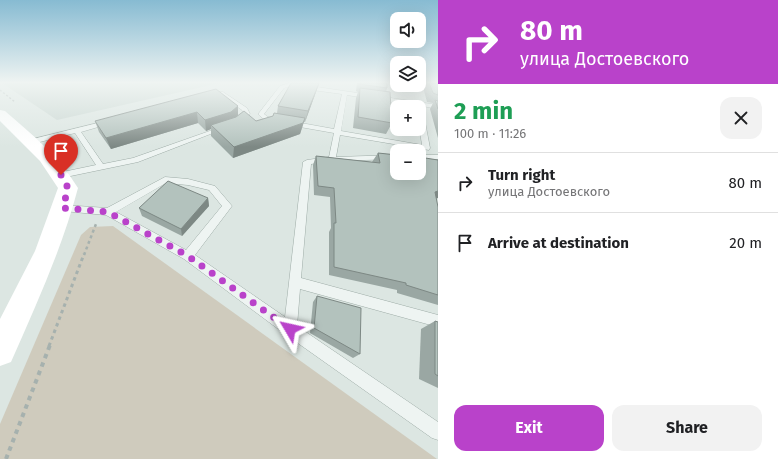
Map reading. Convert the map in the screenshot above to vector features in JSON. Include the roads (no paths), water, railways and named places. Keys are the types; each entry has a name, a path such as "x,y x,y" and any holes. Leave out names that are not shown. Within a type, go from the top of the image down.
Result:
{"main road":[{"path":"0,351 49,248 63,208 68,188 61,175 32,142 8,108"}],"lane":[{"path":"61,175 135,160 233,125 248,114 245,109 238,104"},
{"path":"268,104 261,114 266,119 426,148 424,136"},
{"path":"332,158 343,104"},
{"path":"426,105 438,107"},
{"path":"32,142 114,121"},
{"path":"77,131 101,167"},
{"path":"290,329 307,162 332,158 390,157"},
{"path":"426,157 438,157"},
{"path":"104,211 165,180 188,182 212,188 228,206 188,256"},
{"path":"63,208 104,211 188,256 438,432"},
{"path":"295,282 438,321"}]}
